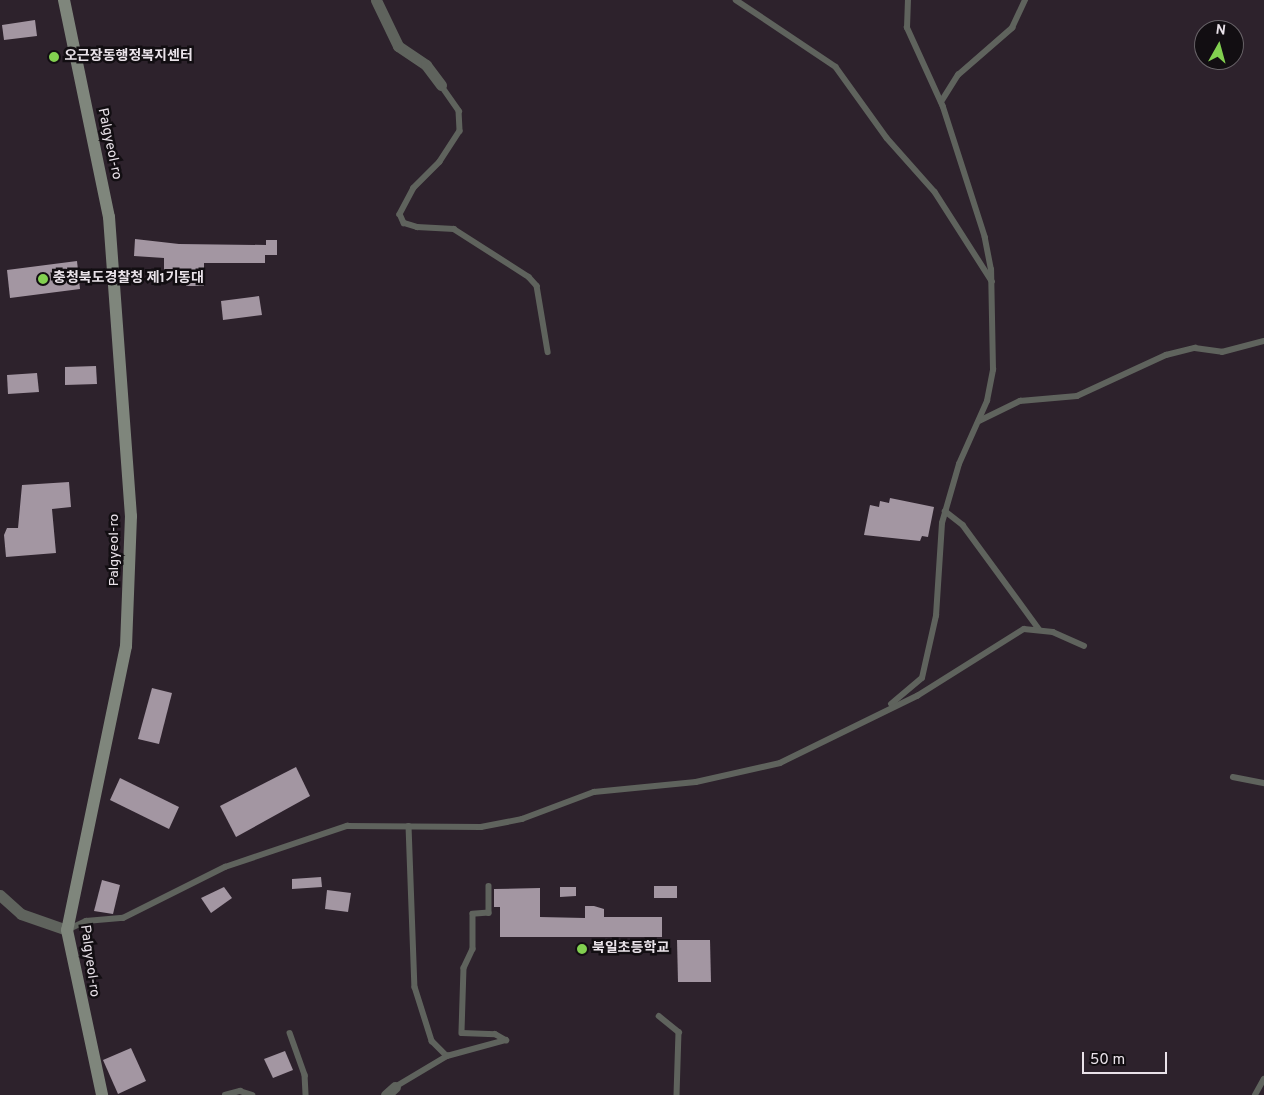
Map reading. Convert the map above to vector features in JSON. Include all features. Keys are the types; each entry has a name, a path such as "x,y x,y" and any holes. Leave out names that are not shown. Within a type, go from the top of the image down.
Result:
{"street":[{"name":"Palgyeol-ro","path":"64,0 109,217 121,338 131,516 126,646 67,930 102,1095"},
{"path":"376,0 398,46 426,65 441,85"},
{"path":"0,895 20,914 67,930"},
{"path":"386,1095 395,1087"}],"lane":[{"path":"736,0 836,67 887,138 935,192 992,281"},
{"path":"890,705 922,678 936,616 937,551 945,511 959,464 979,421 993,370 992,281 985,238 941,102 907,28 908,0"},
{"path":"941,102 958,76 1012,28 1025,0"},
{"path":"441,85 460,111 460,131 440,162 414,188 400,214 411,225 454,228 529,277 537,286 548,352"},
{"path":"979,421 1020,401 1085,393 1166,356 1195,348 1222,352 1264,340"},
{"path":"945,511 963,525 1038,629 1084,646"},
{"path":"67,930 86,921 123,918 225,867 347,826 481,827 522,819 594,792 696,782 780,764 890,705 917,696 1010,636 1038,629"},
{"path":"1233,777 1264,783"},
{"path":"409,826 415,987 432,1040 447,1056"},
{"path":"395,1087 447,1056 506,1040 495,1034 462,1033 464,968 473,949 473,914 489,913 489,886"},
{"path":"659,1016 679,1032 677,1095"},
{"path":"290,1033 305,1075 306,1095"},
{"path":"1255,1095 1264,1079"},
{"path":"224,1095 240,1091 252,1095"}],"building":[{"path":"35,20 37,36 4,40 2,25"},
{"path":"135,239 179,244 266,245 266,240 277,240 277,255 265,255 265,263 204,263 204,286 186,286 186,271 164,270 164,258 134,256"},
{"name":"충청북도경찰청 제1기동대","path":"77,261 80,289 10,298 7,270"},
{"path":"259,296 262,315 223,320 221,301"},
{"path":"96,366 97,384 65,385 65,367"},
{"path":"37,373 39,392 8,394 7,375"},
{"path":"69,482 71,507 52,509 56,553 6,557 4,535 7,528 18,528 22,485"},
{"path":"890,498 934,507 928,537 922,536 920,541 864,535 870,505 879,507 880,501 889,503"},
{"path":"152,688 172,693 159,744 138,739"},
{"path":"296,767 310,796 236,837 220,806"},
{"path":"120,778 179,807 169,829 110,800"},
{"path":"321,877 322,887 292,889 292,879"},
{"path":"102,880 120,885 113,914 94,911"},
{"path":"654,886 677,886 677,898 654,898"},
{"path":"224,887 232,898 211,913 201,898"},
{"path":"560,887 576,887 576,896 560,897"},
{"path":"540,888 540,917 585,918 585,906 594,906 604,909 604,917 662,917 662,937 500,937 500,907 494,907 494,889"},
{"path":"327,890 351,893 348,912 325,909"},
{"path":"677,940 710,940 711,982 678,982"},
{"path":"131,1048 146,1081 118,1094 103,1060"},
{"path":"285,1051 293,1070 273,1078 264,1059"}],"place":[{"name":"오근장동행정복지센터","path":"54,57"},
{"name":"충청북도경찰청 제1기동대","path":"43,279"},
{"name":"북일초등학교","path":"582,949"}]}
